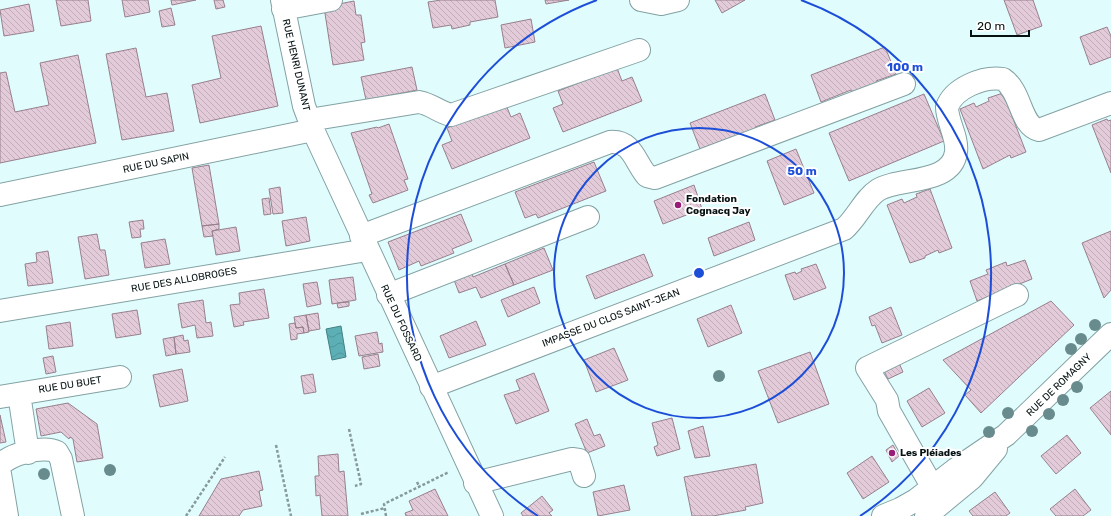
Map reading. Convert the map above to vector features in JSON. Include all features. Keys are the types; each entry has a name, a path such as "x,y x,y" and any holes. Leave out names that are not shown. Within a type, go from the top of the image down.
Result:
{"street":[{"path":"283,4 332,0"},
{"path":"641,0 661,4 678,0"},
{"name":"RUE HENRI DUNANT","path":"283,4 301,94 311,125"},
{"name":"RUE DU SAPIN","path":"0,195 419,102 428,103 442,113 451,115 639,50"},
{"name":"IMPASSE DU CLOS SAINT-JEAN","path":"431,387 844,229 878,190 887,186 940,174 948,167 956,152 947,114 947,107 954,94 987,79 1003,79 1014,90 1029,124 1034,129 1039,130 1111,103"},
{"name":"RUE DES ALLOBROGES","path":"0,311 364,243 610,142 618,141 626,145 647,176 655,178 904,84"},
{"name":"RUE DU FOSSARD","path":"311,125 475,483 492,516"},
{"path":"388,295 588,217"},
{"path":"933,488 889,412 887,400 867,368 1017,295"},
{"name":"RUE DE ROMAGNY","path":"903,514 977,473 1006,435 1111,334"},
{"name":"RUE DU BUET","path":"28,452 9,395 120,377"},
{"name":"RUE DE ROMAGNY","path":"903,514 962,465 1006,435"},
{"path":"0,466 9,458 28,452 49,449 53,450 59,455 73,516"},
{"path":"475,483 572,459 579,460 584,476"},
{"path":"0,474 8,516"}],"path":[{"path":"349,429 361,484 355,486"},
{"path":"276,445 291,516"},
{"path":"186,516 225,457"},
{"path":"386,516 384,504 466,463"},
{"path":"417,482 419,486"},
{"path":"361,514 384,508"}],"water":[{"path":"341,326 346,357 332,360 326,329"}],"building":[{"path":"56,0 88,0 91,21 61,26"},
{"path":"122,0 148,0 150,12 125,17"},
{"path":"171,0 196,0 172,5"},
{"path":"214,0 223,0 225,7 216,9"},
{"path":"441,0 495,0 498,17 470,22 470,25 452,29 451,25 433,28 428,2"},
{"path":"545,0 569,0 546,4"},
{"path":"715,0 745,0 722,13"},
{"path":"1004,0 1033,0 1042,26 1017,35"},
{"path":"354,1 356,15 361,15 365,42 361,43 364,60 333,65 324,7"},
{"path":"29,4 34,31 4,36 0,10"},
{"path":"171,8 175,25 162,27 159,11"},
{"path":"531,19 535,42 505,48 501,25"},
{"path":"261,26 278,106 200,123 192,85 221,78 212,36"},
{"path":"1107,27 1111,36 1111,57 1090,65 1080,37"},
{"path":"885,47 896,74 876,81 878,85 852,95 851,90 821,102 811,75"},
{"path":"136,48 146,97 167,93 174,131 122,140 106,54"},
{"path":"78,55 96,143 0,163 0,73 6,72 15,112 49,105 40,63"},
{"path":"412,67 417,90 366,100 361,77"},
{"path":"617,68 622,81 632,77 642,101 563,132 553,108 563,104 558,91"},
{"path":"1003,93 1026,152 1011,158 1010,155 983,169 960,109 974,103 976,107 989,101 988,98"},
{"path":"765,94 775,120 755,127 757,133 731,143 729,138 700,149 690,123"},
{"path":"924,94 944,141 849,181 829,133"},
{"path":"506,105 511,117 520,113 530,138 452,169 442,145 452,141 447,128"},
{"path":"1107,119 1108,121 1111,120 1111,173 1092,125"},
{"path":"389,124 408,179 404,180 408,190 373,203 369,195 372,194 351,133 378,128"},
{"path":"796,149 814,193 784,205 767,161"},
{"path":"594,162 606,191 538,218 536,214 525,218 515,192"},
{"path":"209,165 219,224 202,226 192,168"},
{"name":"Fondation Cognacq Jay","path":"694,185 702,209 663,224 654,201"},
{"path":"280,187 283,213 273,214 269,189"},
{"path":"930,189 952,248 939,253 938,250 925,256 925,258 910,263 887,205 902,199 904,203 917,197 916,194"},
{"path":"269,198 271,214 264,215 262,199"},
{"path":"461,214 472,241 452,249 454,253 421,266 419,261 399,270 388,242"},
{"path":"306,217 310,241 286,246 282,221"},
{"path":"143,220 144,229 140,229 141,237 132,238 129,222"},
{"path":"749,222 755,240 714,256 708,238"},
{"path":"219,224 219,229 212,231 213,236 204,237 202,226"},
{"path":"236,227 240,251 216,255 212,231"},
{"path":"1111,231 1111,290 1104,298 1082,243"},
{"path":"97,234 100,250 105,250 109,275 85,279 78,237"},
{"path":"165,239 170,264 145,268 141,243"},
{"path":"544,248 553,270 514,285 505,264"},
{"path":"48,251 53,283 28,286 25,264 37,262 36,253"},
{"path":"644,254 653,276 595,299 586,276"},
{"path":"1025,260 1032,279 977,301 970,281 988,274 986,270 1006,262 1007,266"},
{"path":"505,264 514,285 481,298 476,287 459,293 454,280 472,273 473,277"},
{"path":"816,264 826,288 794,300 785,275 795,272 796,274 802,271 801,269"},
{"path":"353,277 356,300 332,304 329,280"},
{"path":"317,282 321,304 307,307 303,284"},
{"path":"534,287 540,303 508,317 501,300"},
{"path":"264,289 269,318 243,322 244,325 234,327 230,305 240,304 239,293"},
{"path":"203,300 206,323 211,322 213,336 197,338 195,325 182,328 178,304"},
{"path":"1051,301 1074,325 981,413 965,395 971,390 943,360"},
{"path":"349,302 349,306 338,308 337,303"},
{"path":"731,305 742,333 708,347 697,319"},
{"path":"891,307 902,335 882,343 875,325 872,326 869,317"},
{"path":"137,310 141,334 116,338 112,314"},
{"path":"318,313 320,329 309,331 306,315"},
{"path":"306,315 309,332 304,333 303,327 296,328 294,317"},
{"path":"476,321 486,345 449,358 440,336"},
{"path":"70,322 73,346 49,349 46,326"},
{"path":"295,323 296,328 303,327 304,333 297,334 297,339 291,340 289,324"},
{"path":"377,332 379,344 382,343 383,352 359,356 355,336"},
{"path":"183,335 184,341 188,340 190,352 176,354 174,337"},
{"path":"174,337 176,354 166,356 163,339"},
{"path":"614,348 628,380 596,392 584,360"},
{"path":"810,352 829,404 778,423 758,371"},
{"path":"378,354 380,366 364,369 362,357"},
{"path":"53,356 56,372 46,374 43,358"},
{"path":"899,363 903,372 888,379 884,371"},
{"path":"182,369 188,401 160,407 153,375"},
{"path":"534,373 549,411 516,424 504,395 520,390 516,380"},
{"path":"313,374 316,392 304,394 301,376"},
{"path":"929,388 945,413 922,427 907,401"},
{"path":"1111,391 1111,435 1090,408"},
{"path":"68,403 97,424 103,458 77,462 73,439 70,437 69,439 61,432 41,436 36,409"},
{"path":"0,415 6,442 0,443"},
{"path":"672,418 680,449 657,456 654,447 658,445 652,423"},
{"path":"587,419 594,436 600,434 605,446 587,453 575,424"},
{"path":"703,426 710,456 695,458 688,431"},
{"path":"1067,435 1081,453 1056,474 1041,456"},
{"name":"Les Pléiades","path":"893,445 899,456 892,462 886,450"},
{"path":"338,454 339,472 344,471 348,516 322,516 320,495 316,496 315,476 319,476 318,456"},
{"path":"872,456 889,482 863,499 847,473"},
{"path":"756,464 763,503 745,507 746,510 713,516 692,516 684,477"},
{"path":"259,471 263,490 259,491 262,506 243,510 239,516 199,516 221,479"},
{"path":"624,485 630,510 598,516 593,492"},
{"path":"435,489 448,516 406,516 405,513 413,510 409,501"},
{"path":"1075,489 1091,510 1083,516 1056,516 1050,509"},
{"path":"995,492 1010,513 1006,516 973,516 969,511"},
{"path":"542,496 553,510 549,513 552,516 523,516 521,513"}],"place":[{"name":"Fondation Cognacq Jay","path":"678,205"},
{"name":"Les Pléiades","path":"892,453"}]}
